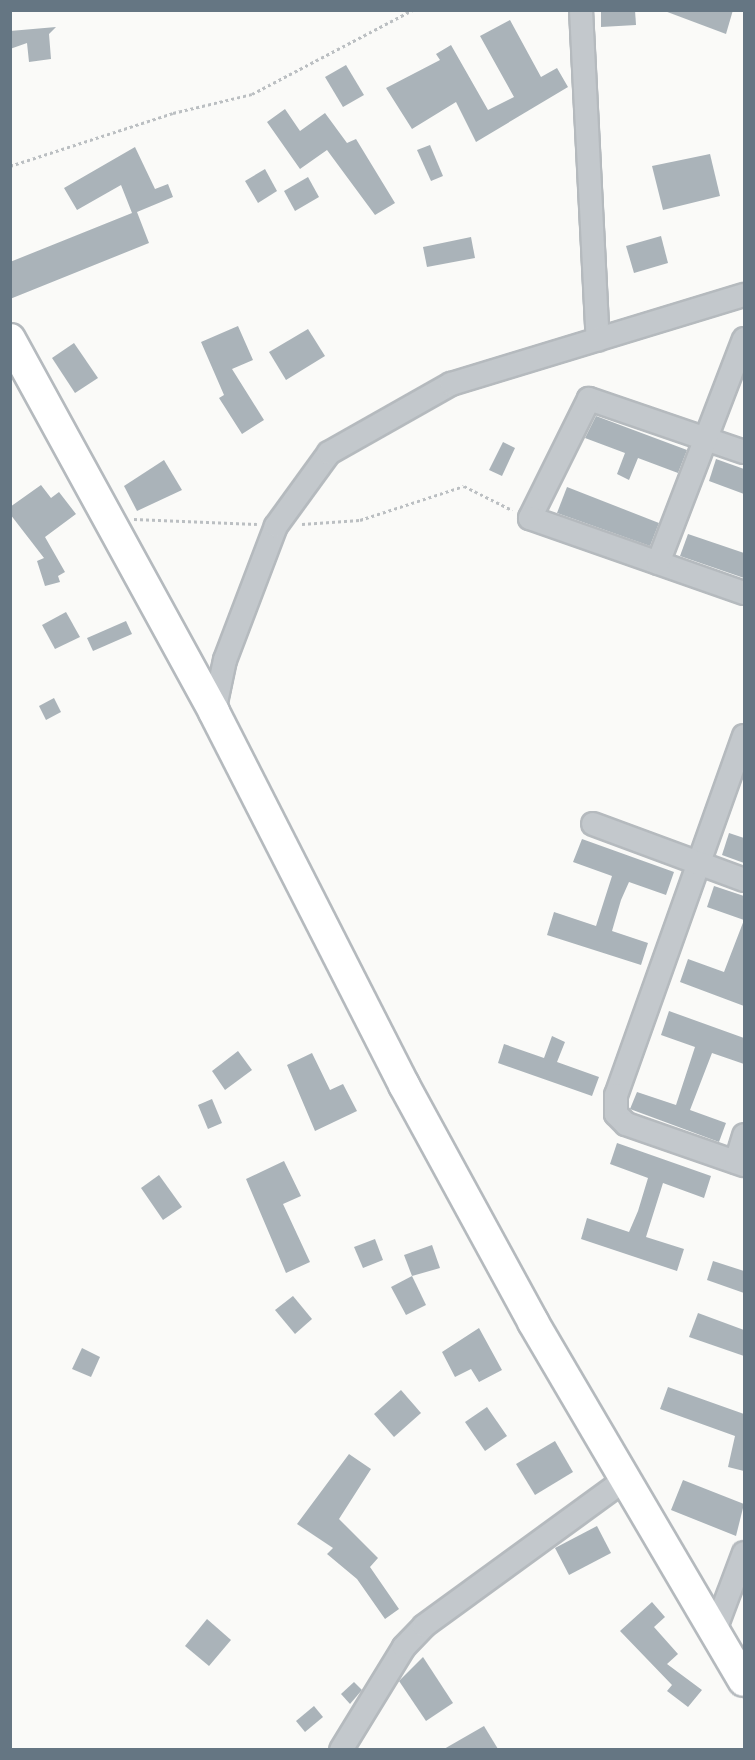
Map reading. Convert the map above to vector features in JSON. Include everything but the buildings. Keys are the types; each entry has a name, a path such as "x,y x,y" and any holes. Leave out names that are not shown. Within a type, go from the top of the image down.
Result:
{"main road":[{"path":"10,339 214,712 404,1085 623,1481 744,1681"}],"street":[{"path":"581,10 598,340"},
{"path":"214,712 225,660 276,526 329,453 451,384 742,297"},
{"path":"658,563 702,437 744,339"},
{"path":"744,452 589,399 530,518 744,592"},
{"path":"744,736 616,1095 616,1114 626,1124 740,1163 744,1135"},
{"path":"593,824 744,880"},
{"path":"340,1749 404,1647 424,1626 623,1481"},
{"path":"715,1630 744,1553"}],"path":[{"path":"10,166 173,113 252,94 413,10"}]}
